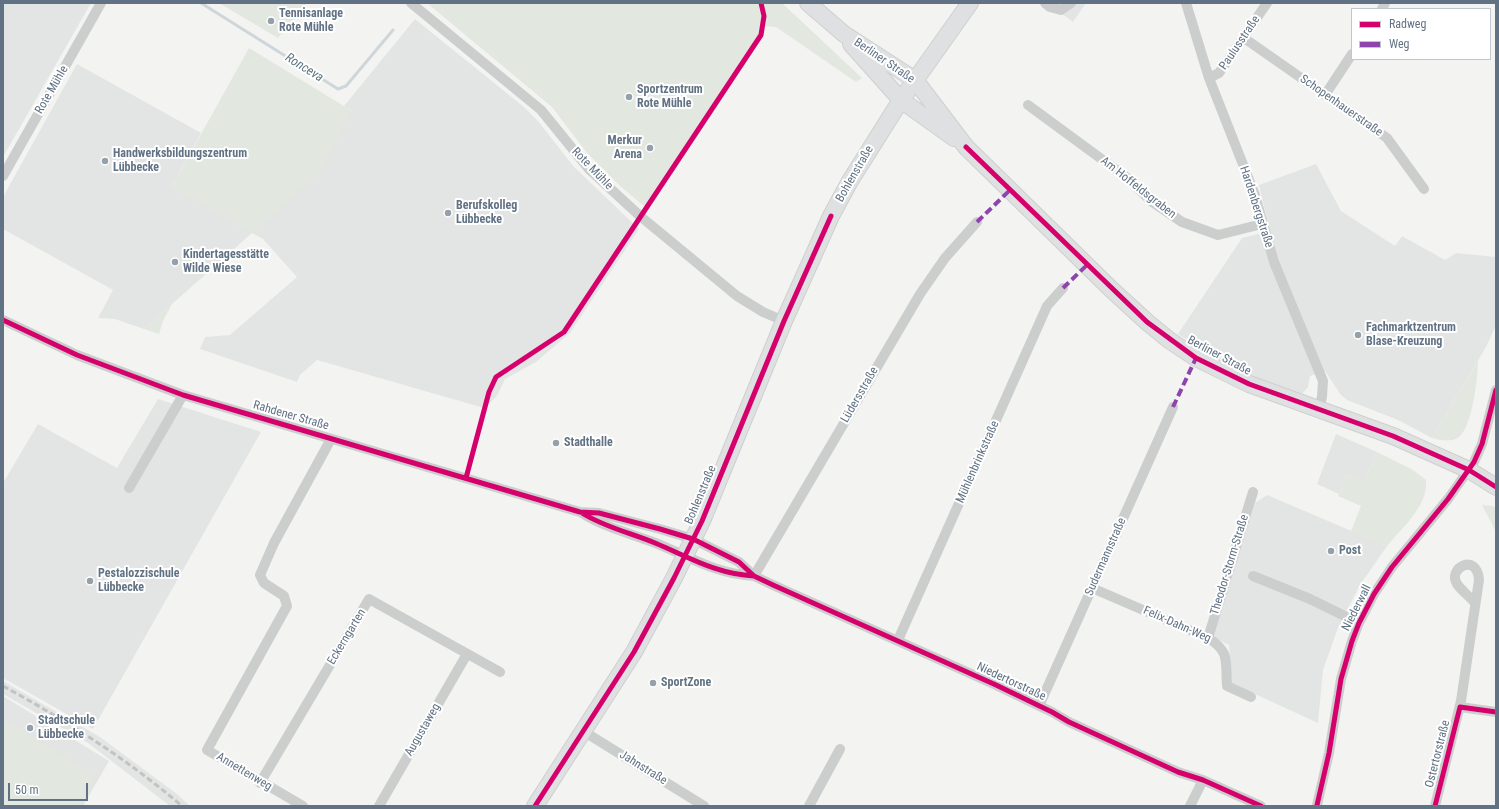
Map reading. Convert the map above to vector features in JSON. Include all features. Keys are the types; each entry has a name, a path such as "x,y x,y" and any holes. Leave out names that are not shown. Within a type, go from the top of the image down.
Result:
{"main road":[{"name":"Berliner Straße","path":"808,3 844,34 915,80 966,147 1112,290 1146,322 1169,340 1196,358 1249,384 1385,433 1469,470 1496,487"},
{"name":"Bohlenstraße","path":"535,806 634,652 674,578 702,521 784,321 831,216 850,181 900,100 970,3"},
{"name":"Berliner Straße","path":"844,34 863,59 900,100 966,147"}],"street":[{"name":"Rote Mühle","path":"3,176 101,3"},
{"name":"Rote Mühle","path":"411,3 541,110 589,169 640,216 737,296 763,312 784,321"},
{"path":"1045,3 1050,7 1061,10 1071,3"},
{"name":"Hardenbergstraße","path":"1186,3 1209,78 1255,195 1274,262 1323,381 1322,397 1318,410"},
{"name":"Paulusstraße","path":"1209,78 1219,74 1268,3"},
{"name":"Schopenhauerstraße","path":"1244,38 1387,138 1424,189"},
{"path":"1325,95 1351,56"},
{"name":"Am Hoffeldsgraben","path":"1028,105 1126,177 1151,201 1182,222 1218,235 1262,224"},
{"name":"Lüdersstraße","path":"754,576 920,294 945,258 977,222"},
{"name":"Mühlenbrinkstraße","path":"898,640 1047,306 1063,288"},
{"name":"Rahdener Straße","path":"3,320 77,355 183,395 580,512 614,517 693,539"},
{"name":"Niederwall","path":"1316,806 1329,753 1341,679 1352,640 1359,622 1374,594 1392,567 1440,509 1469,470 1482,444 1496,390"},
{"path":"129,488 183,395"},
{"name":"Sudermannstraße","path":"1039,706 1173,407"},
{"name":"Annettenweg","path":"303,806 260,783 207,750 287,606 284,596 264,583 260,575 274,543 331,439"},
{"name":"Theodor-Storm-Straße","path":"1208,638 1253,492"},
{"name":"Rahdener Straße","path":"580,512 596,522 655,543 684,557"},
{"name":"Niedertorstraße","path":"693,539 740,562 754,576 851,621 898,640 1164,766 1203,780 1261,806"},
{"name":"Niedertorstraße","path":"684,557 734,575 754,576"},
{"name":"Niederwall","path":"1253,576 1310,599 1359,622"},
{"name":"Felix-Dahn-Weg","path":"1092,588 1208,638 1220,646 1225,653 1227,686 1251,697"},
{"name":"Eckerngarten","path":"260,783 369,599 500,672"},
{"name":"Ostertorstraße","path":"1435,806 1460,707 1475,603"},
{"name":"Augustaweg","path":"379,806 467,654"},
{"path":"1460,707 1496,712"},
{"name":"Jahnstraße","path":"583,731 704,806"},
{"path":"809,806 840,749"},
{"path":"1190,806 1203,780"}],"shaded area":[{"path":"3,3 91,3 3,157"},
{"name":"Tennisanlage Rote Mühle","path":"219,3 307,3 278,38"},
{"name":"Sportzentrum Rote Mühle","path":"427,3 782,3 862,78 856,82 776,27 765,26 645,207 619,185 587,153 552,107"},
{"path":"1048,3 1086,3 1073,22"},
{"name":"Berufskolleg Lübbecke","path":"415,19 524,107 538,121 574,167 639,229 570,333 536,362 505,379 497,396 484,408 317,360 300,375 297,382 200,349 205,337 230,335 297,277 263,239 252,233 144,329 115,319 98,318 113,290 3,229 3,197 77,64 201,133 171,188 352,111 344,106"},
{"path":"249,48 352,111 318,175 252,233 171,188"},
{"path":"1316,164 1341,211 1395,246 1402,236 1445,260 1456,253 1496,257 1496,325 1486,347 1432,438 1398,420 1347,400 1341,395 1325,371 1310,376 1308,387 1303,393 1294,393 1263,381 1220,361 1178,334 1242,238 1270,231 1259,185"},
{"path":"172,304 163,321 159,334 144,329"},
{"path":"1478,361 1477,379 1471,413 1464,432 1453,440 1438,440 1432,438"},
{"name":"Pestalozzischule Lübbecke","path":"158,399 261,432 93,729 3,678 3,483 38,424 117,468"},
{"path":"1336,434 1377,452 1364,482 1347,475 1339,494 1317,484"},
{"path":"1377,452 1413,470 1426,480 1426,489 1419,507 1407,524 1387,546 1351,531 1361,506 1338,496 1347,475 1364,482"},
{"path":"1267,495 1387,546 1360,585 1338,628 1323,670 1318,723 1231,683 1229,645 1213,637 1255,503"},
{"path":"1482,505 1493,506 1496,508 1496,532"},
{"path":"3,681 100,737 177,794 190,806 170,806 88,743 3,694"},
{"name":"Stadtschule Lübbecke","path":"3,696 109,761 83,806 3,806"},
{"name":"Stadtschule Lübbecke","path":"3,718 95,776 76,806 3,806"}],"waterway":[{"name":"Ronceva","path":"201,3 338,89 346,86 393,30"}],"railway":[{"path":"3,686 96,742 140,772 182,806"}],"marked path":[{"path":"977,222 1010,190"},
{"path":"1063,288 1087,265"},
{"path":"1173,407 1196,358"}],"cycle path":[{"path":"466,478 489,392 496,377 564,332 761,35 764,16 761,3"},
{"path":"966,147 1147,322 1196,358 1249,384 1393,436 1469,470 1496,487"},
{"path":"535,806 634,652 674,578 702,521 784,321 831,216"},
{"path":"3,320 77,355 183,395 580,512 599,513 693,539 739,562 754,576 773,585 996,685 1052,712 1069,722 1178,772 1203,780 1261,806"},
{"path":"1317,805 1329,753 1341,679 1359,623 1374,594 1392,567 1448,499 1474,462 1482,444 1496,390"},
{"path":"582,513 599,522 655,543 703,564 727,572 754,576"},
{"path":"1435,806 1460,707 1496,712"}],"place":[{"name":"Tennisanlage Rote Mühle","path":"271,21"},
{"name":"Sportzentrum Rote Mühle","path":"629,97"},
{"name":"Merkur Arena","path":"650,148"},
{"name":"Handwerksbildungszentrum Lübbecke","path":"105,161"},
{"name":"Berufskolleg Lübbecke","path":"448,213"},
{"name":"Kindertagesstätte Wilde Wiese","path":"175,262"},
{"name":"Fachmarktzentrum Blase-Kreuzung","path":"1358,335"},
{"name":"Stadthalle","path":"556,443"},
{"name":"Post","path":"1331,551"},
{"name":"Pestalozzischule Lübbecke","path":"90,581"},
{"name":"SportZone","path":"653,683"},
{"name":"Stadtschule Lübbecke","path":"30,728"}]}
